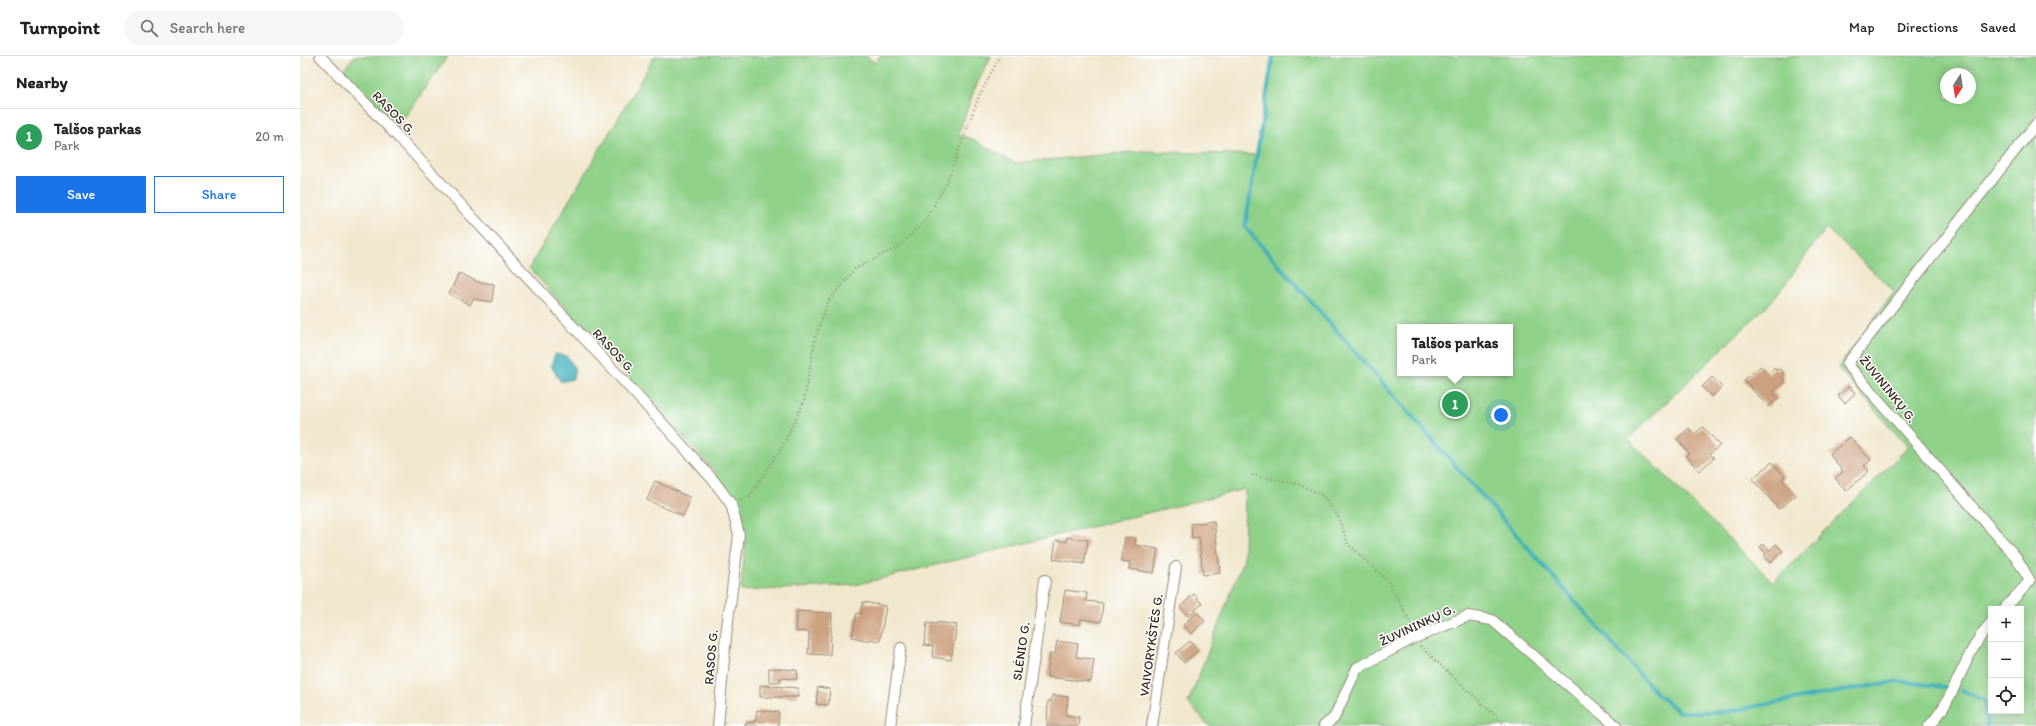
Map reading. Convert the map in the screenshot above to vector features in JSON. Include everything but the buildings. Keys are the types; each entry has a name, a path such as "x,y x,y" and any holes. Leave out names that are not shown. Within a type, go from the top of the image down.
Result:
{"street":[{"name":"RASOS G.","path":"320,56 404,143 661,421 714,481 731,504 739,535 726,636 718,726"},
{"name":"ŽUVININKŲ G.","path":"2007,606 2030,581 2016,557 1847,364 2036,124"},
{"name":"VAIVORYKŠTĖS G.","path":"1152,726 1176,567"},
{"name":"SLĖNIO G.","path":"1024,726 1045,580"},
{"name":"ŽUVININKŲ G.","path":"1324,726 1334,718 1357,668 1412,639 1468,616 1492,620 1616,726"},
{"path":"1929,726 1938,717 1970,654 1988,627"},
{"path":"890,726 901,648"}],"path":[{"path":"731,504 749,497 782,447 804,402 815,338 828,301 856,269 898,247 925,221 947,182 979,96 1000,56"},
{"path":"1252,475 1298,484 1322,495 1338,516 1348,544 1387,580 1409,619 1412,639 1506,726"}],"green space":[{"path":"354,56 448,56 397,128 343,71"},
{"path":"655,56 866,56 875,63 880,56 991,56 974,90 958,135 970,138 1015,163 1142,151 1257,155 1273,56 2036,56 2036,726 1209,726 1188,703 1244,559 1245,489 855,585 741,591 745,535 741,513 735,498 715,472 529,268","holes":["1826,228 1894,291 1838,368 1908,447 1773,582 1628,439 1775,298"]}],"water":[{"path":"555,354 567,356 575,369 573,379 561,382 551,366"}],"waterway":[{"path":"1273,56 1245,227 1655,692 1679,712 1724,712 1898,681 1945,687"},
{"path":"1962,690 1985,701 1987,726"}],"place":[{"name":"Talšos parkas","path":"1455,404"}]}
